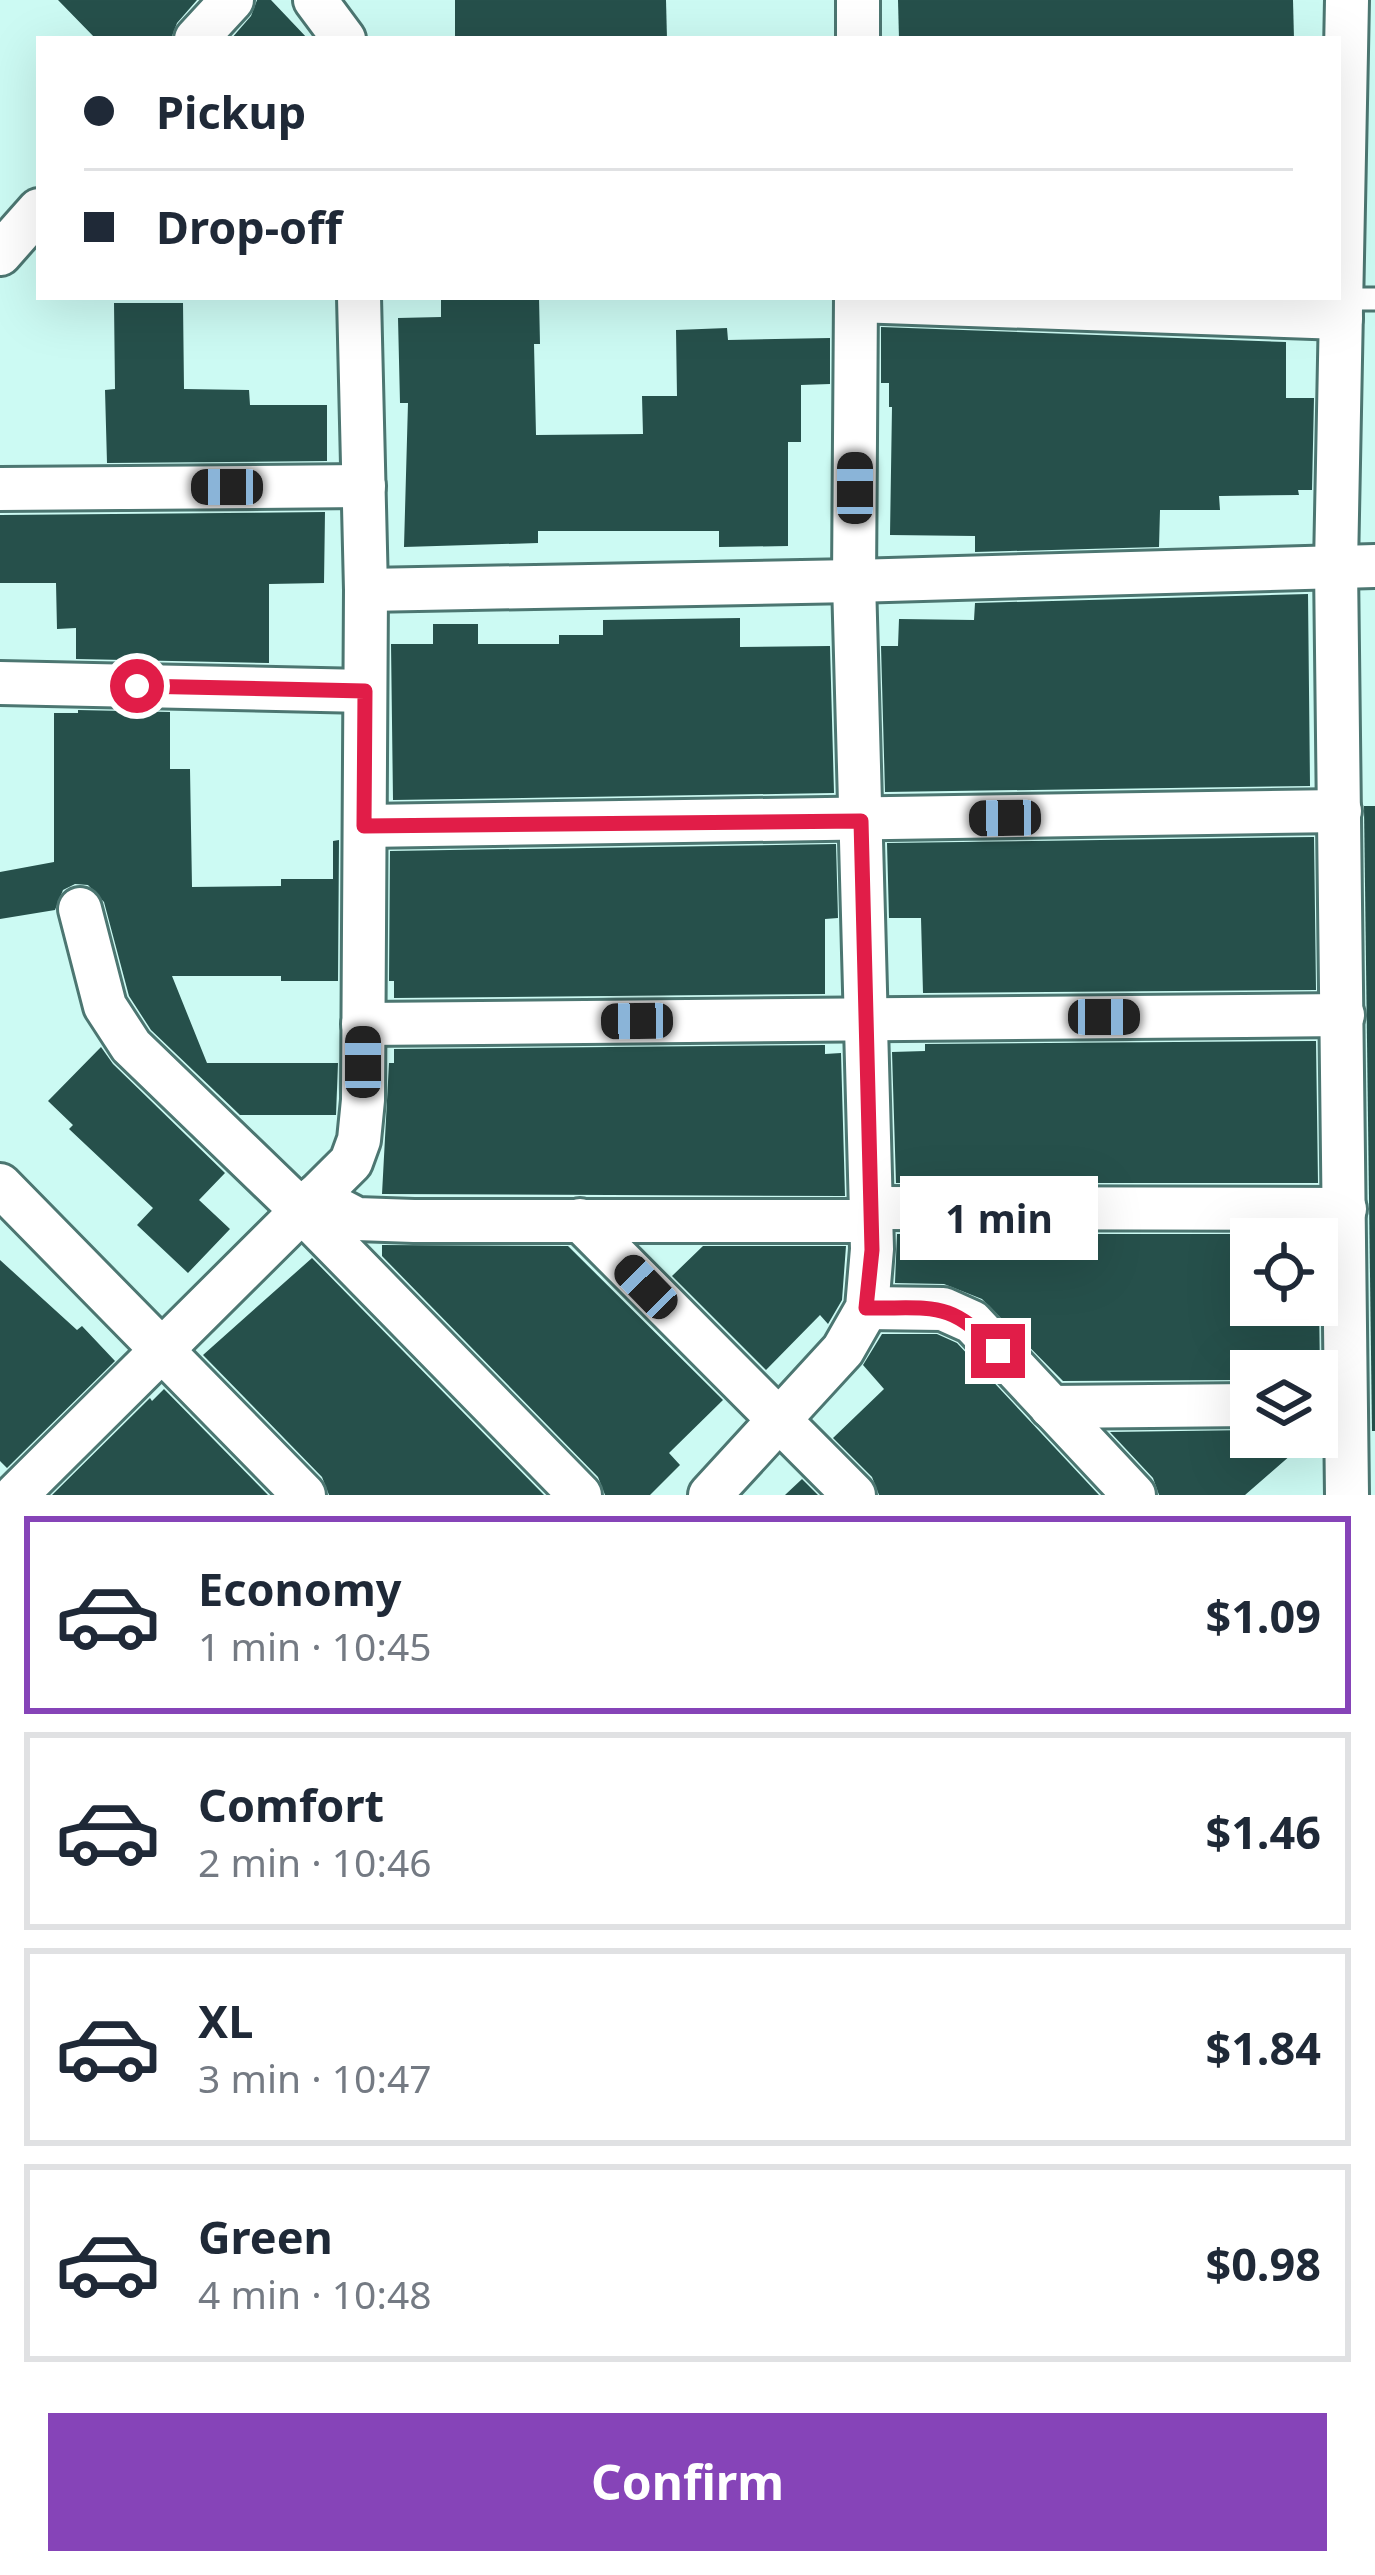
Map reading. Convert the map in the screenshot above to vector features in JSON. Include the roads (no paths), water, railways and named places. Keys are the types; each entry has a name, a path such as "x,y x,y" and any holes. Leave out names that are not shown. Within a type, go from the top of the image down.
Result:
{"street":[{"path":"199,36 232,0"},
{"path":"315,0 342,36"},
{"path":"858,0 858,36"},
{"path":"1338,1361 1356,1229 1343,1016 1340,811 1356,566 1352,305 1360,94 1347,0"},
{"path":"0,254 36,214"},
{"path":"16,1495 351,1162 359,1140 366,590 359,300"},
{"path":"710,1495 844,1350 866,1308 872,1215 854,581 856,300"},
{"path":"939,300 1352,305"},
{"path":"0,489 364,486"},
{"path":"366,590 1356,566"},
{"path":"0,683 365,691"},
{"path":"364,826 1340,811"},
{"path":"80,909 104,1006 131,1046 308,1204 580,1495"},
{"path":"363,1024 1343,1016"},
{"path":"0,1185 304,1495"},
{"path":"308,1204 357,1219 872,1215 1356,1229"},
{"path":"580,1220 854,1495"},
{"path":"866,1308 943,1309 972,1322 1134,1495"},
{"path":"1051,1407 1230,1406"},
{"path":"1338,1441 1347,1495"}]}
